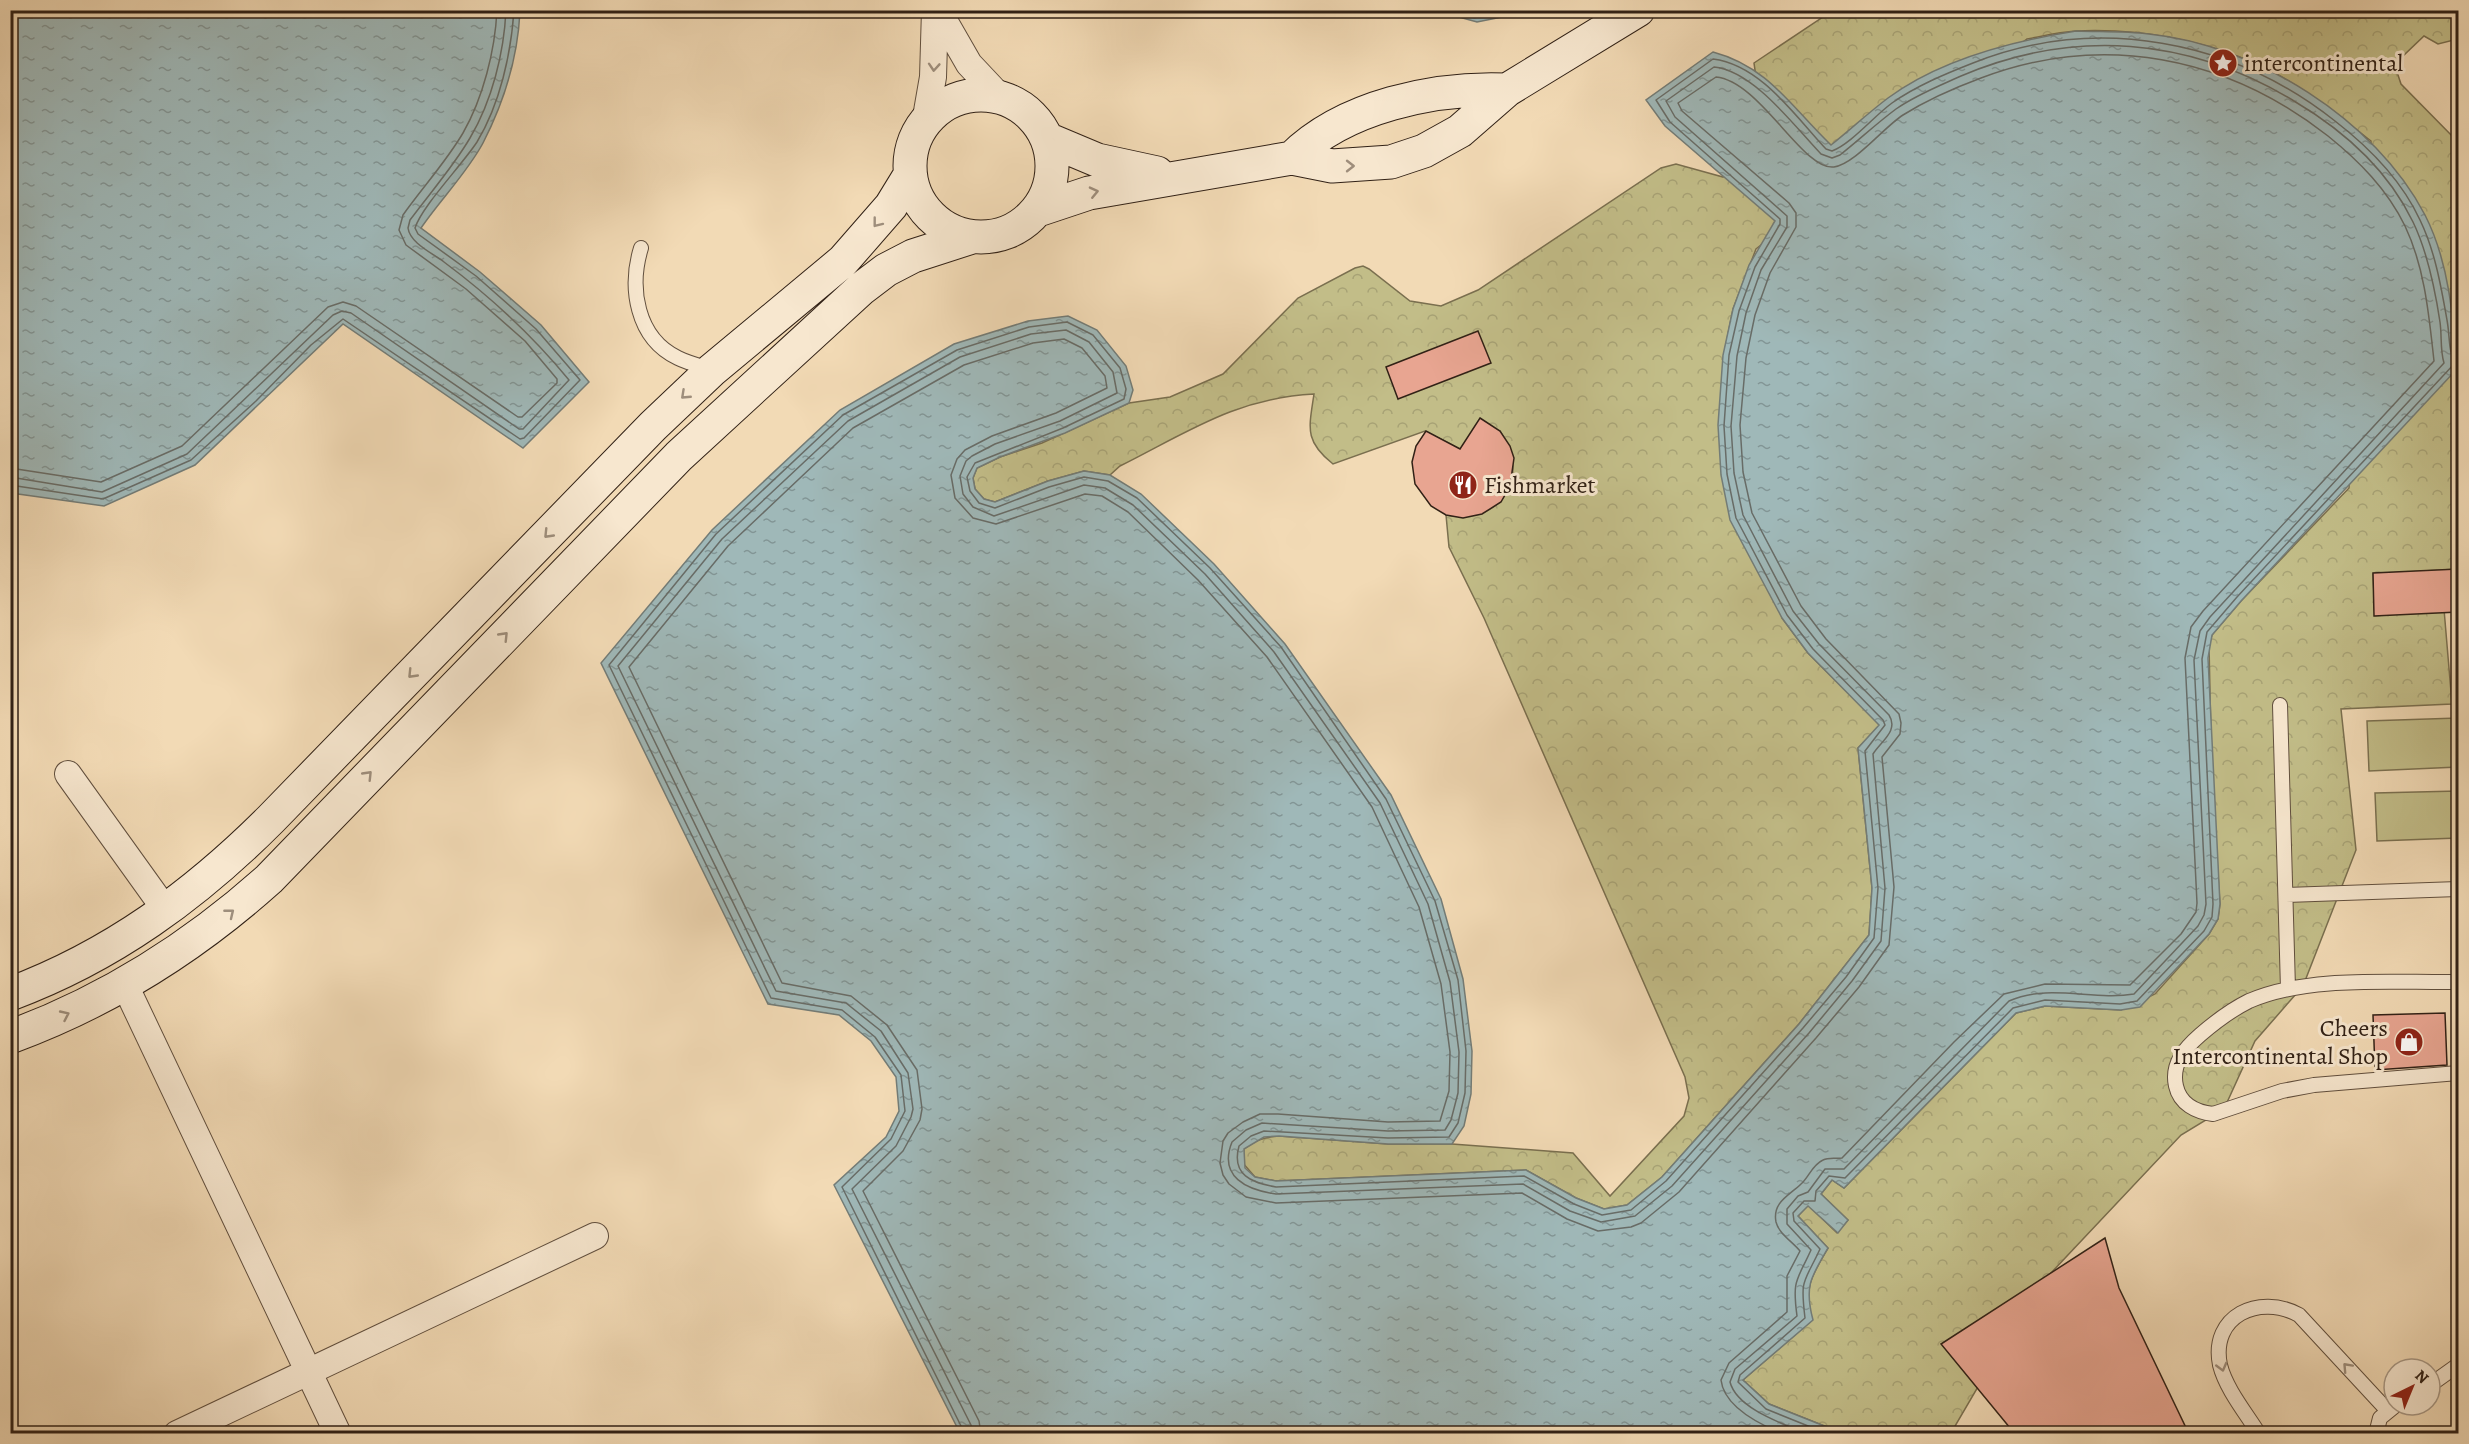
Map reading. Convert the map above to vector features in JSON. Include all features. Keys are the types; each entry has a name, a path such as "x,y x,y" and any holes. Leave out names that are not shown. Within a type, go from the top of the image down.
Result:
{"street":[{"path":"936,10 969,64 1001,98 1025,110 1038,123 1047,139 1052,157 1053,176 1048,194 1038,210 1025,223 1009,232 991,237 972,237 954,232 938,223 925,210 915,194 910,175 910,157 915,139 938,109 954,100 972,96 1001,98"},
{"path":"925,123 933,77 936,10"},
{"path":"1038,210 1089,193 1297,153 1507,90 1638,10"},
{"path":"1047,139 1097,160 1176,177"},
{"path":"10,994 108,949 166,912 248,843 653,426 712,370 843,261 874,227 910,175"},
{"path":"10,1037 44,1024 125,985 201,936 269,879 679,456 853,296 886,270 913,256 972,237"},
{"path":"68,774 166,912"},
{"path":"125,985 338,1434"},
{"path":"177,1434 595,1236"}],"lane":[{"path":"641,248 634,283 636,301 651,334 677,358 712,370"},
{"path":"2280,705 2288,988"},
{"path":"2286,895 2458,889"},
{"path":"2458,982 2316,985 2288,988 2248,1002 2230,1012 2191,1043 2176,1065 2174,1078 2177,1090 2193,1108 2213,1114 2282,1091 2314,1085 2458,1074"},
{"path":"2259,1434 2226,1380 2219,1351 2222,1336 2230,1322 2255,1306 2278,1306 2299,1315 2382,1398"},
{"path":"2442,1377 2458,1365"},
{"path":"2376,1434 2382,1416"}],"green space":[{"path":"1832,11 2458,11 2458,39 2438,44 2424,36 2402,57 2397,72 2401,84 2458,142 2458,569 2373,574 2375,616 2444,609 2452,704 2341,709 2356,850 2303,986 2255,1041 2224,1109 2181,1135 2034,1291 1951,1433 1842,1433 1769,1404 1743,1380 1812,1320 1809,1290 1813,1275 1828,1248 1798,1216 1808,1205 1837,1233 1848,1220 1821,1194 1832,1180 1844,1188 2016,1013 2045,1006 2121,1010 2155,994 2209,934 2218,919 2220,904 2212,786 2209,645 2212,635 2241,601 2349,488 2371,141 2284,78 2225,52 2201,44 2151,34 2076,31 2052,34 2027,39 1756,249 1733,309 1725,349 1782,618 1808,653 1880,725 1858,748 1872,888 1869,935 1799,1024 1662,1177 1627,1205 1604,1209 1576,1198 1526,1170 1276,1181 1255,1177 1242,1162 1244,1149 1248,1146 1269,1137 1279,1136 1388,1144 1452,1144 1573,1153 1610,1196 1684,1116 1689,1098 1685,1077 1484,618 1449,547 1446,515 1465,516 1482,513 1496,505 1506,494 1511,481 1513,465 1509,449 1500,431 1460,449 1425,431 1333,464 1313,441 1310,425 1314,394 1260,402 1213,419 1120,466 1110,475 1084,471 1048,481 995,502 984,499 975,489 973,478 977,468 1000,457 1042,443 1129,403 1170,397 1223,374 1298,298 1355,268 1363,266 1369,269 1410,301 1441,306 1478,290 1661,168 1676,164 1723,177 1758,91 1754,63"},
{"path":"2458,718 2458,767 2369,771 2367,721"},
{"path":"2458,791 2458,838 2377,841 2375,793"}],"water":[{"path":"10,11 520,11 509,78 491,127 469,165 421,228 480,272 541,325 589,382 523,448 343,324 195,465 104,506 18,494 11,490"},
{"path":"1437,11 1532,11 1477,22"},
{"path":"2076,31 2149,34 2190,41 2230,53 2270,71 2308,93 2344,118 2376,148 2403,180 2425,215 2433,233 2449,291 2456,370 2212,635 2208,658 2220,904 2218,919 2209,934 2140,1007 2121,1010 2045,1006 2016,1013 1844,1188 1832,1180 1821,1194 1848,1220 1838,1233 1808,1206 1798,1216 1828,1248 1813,1275 1809,1290 1813,1320 1743,1380 1769,1404 1842,1433 960,1433 834,1185 886,1137 899,1111 896,1077 871,1041 839,1015 768,1004 601,663 712,530 840,410 954,344 1028,321 1068,316 1097,330 1126,366 1133,390 1129,403 1065,433 977,468 973,478 975,489 984,499 995,502 1048,481 1084,471 1110,475 1141,494 1214,564 1285,644 1391,795 1441,899 1463,979 1472,1051 1471,1094 1464,1126 1452,1144 1388,1144 1279,1136 1264,1137 1244,1149 1245,1168 1255,1177 1276,1181 1526,1170 1576,1198 1604,1209 1627,1205 1662,1177 1799,1024 1869,935 1872,888 1858,748 1879,725 1808,653 1782,618 1730,520 1721,475 1718,425 1723,355 1733,309 1749,265 1775,221 1665,126 1646,100 1713,52 1733,59 1764,78 1831,145 1888,98 1931,72 2002,46"}],"building":[{"path":"1478,331 1491,363 1398,399 1386,367"},
{"path":"1480,418 1500,431 1510,446 1514,458 1510,486 1501,502 1482,514 1463,518 1446,515 1431,506 1415,484 1412,462 1416,446 1426,431 1460,449"},
{"path":"2458,569 2458,612 2374,616 2373,573"},
{"path":"2445,1013 2447,1065 2375,1070 2373,1015"},
{"path":"2105,1238 2119,1288 2189,1434 2015,1434 1941,1344"}],"place":[{"name":"intercontinental","path":"2223,63"},
{"name":"Fishmarket","path":"1463,485"},
{"name":"Cheers Intercontinental Shop","path":"2409,1042"}]}
